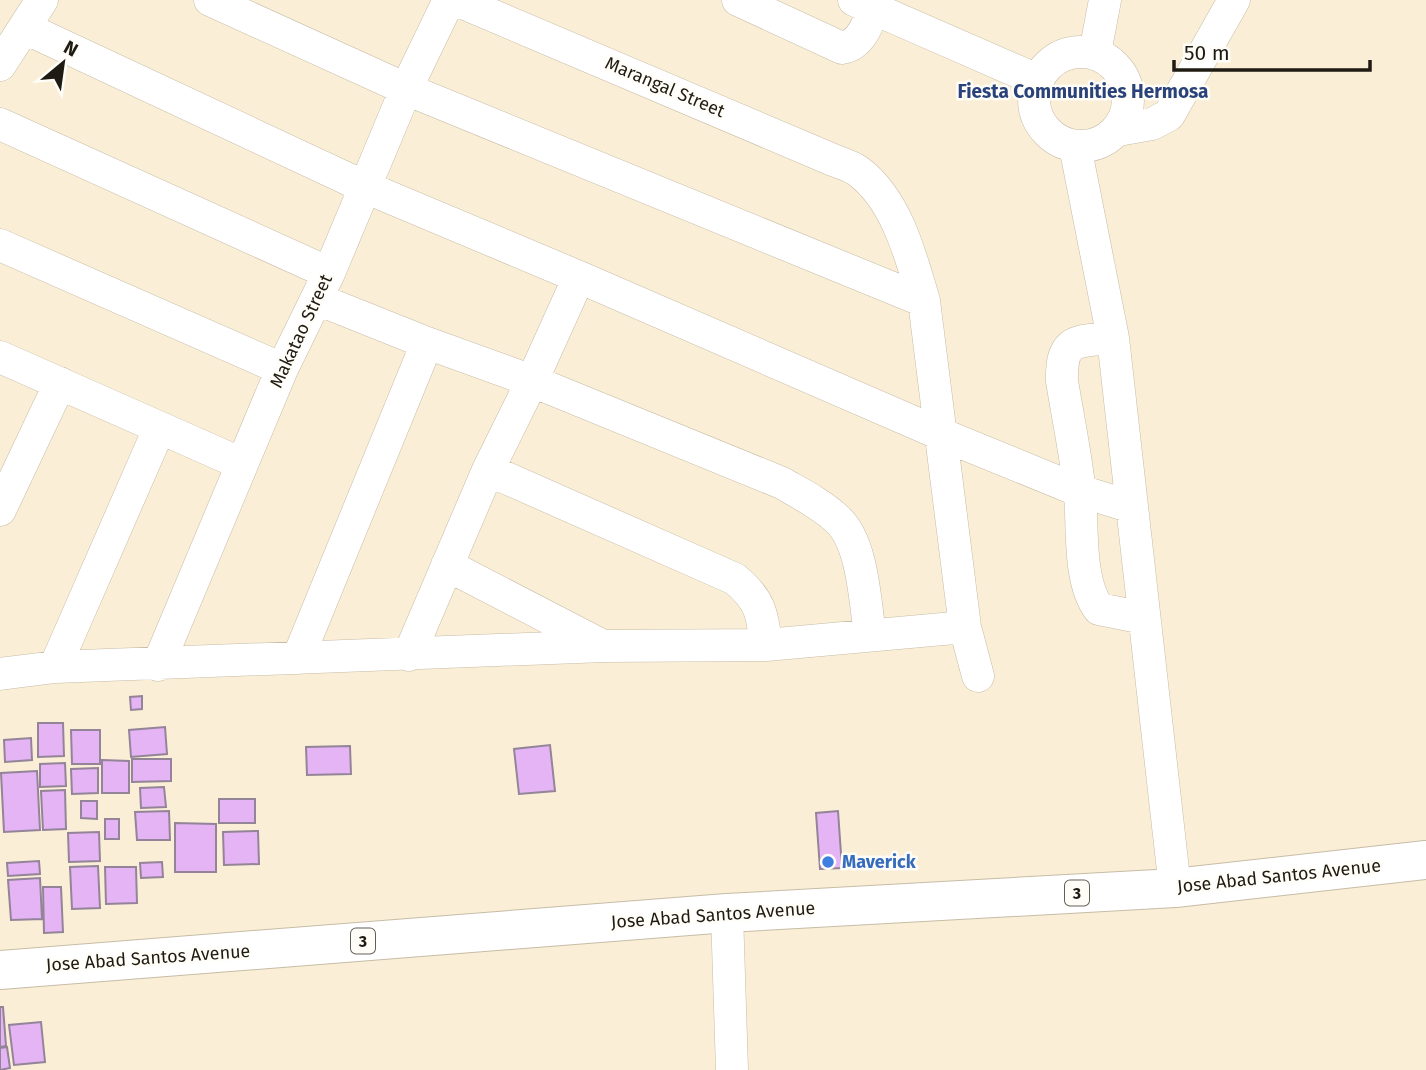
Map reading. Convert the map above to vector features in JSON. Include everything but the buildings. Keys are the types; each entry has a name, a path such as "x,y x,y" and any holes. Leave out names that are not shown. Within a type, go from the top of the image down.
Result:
{"highway":[{"name":"Jose Abad Santos Avenue","path":"0,970 727,913 1175,888 1426,860"}],"street":[{"path":"0,65 42,0"},
{"path":"210,0 406,89 924,301 943,435 965,627 978,676"},
{"name":"Makatao Street","path":"158,665 282,369 323,286 406,89 449,0"},
{"name":"Marangal Street","path":"456,0 856,170 885,201 909,253 924,301"},
{"path":"738,0 842,48 857,43 868,3 1037,80"},
{"path":"1095,53 1105,0"},
{"path":"1118,130 1152,124 1169,115 1234,0"},
{"path":"25,28 365,187 579,276 943,435 1080,492 1132,507"},
{"path":"1067,53 1095,53 1109,60 1120,71 1127,85 1129,101 1126,116 1118,130 1106,140 1091,146 1075,146 1061,142 1049,134 1034,108 1037,80 1055,59 1067,53"},
{"path":"0,124 323,286 427,344 532,381 782,483 823,508 839,521 849,535 859,566 870,635"},
{"path":"1075,146 1113,338 1175,888"},
{"path":"0,244 282,369"},
{"path":"409,655 488,470 579,276"},
{"path":"1113,338 1078,341 1070,346 1062,363 1062,381 1080,492 1085,569 1093,601 1100,609 1144,618"},
{"path":"298,658 427,344"},
{"path":"0,357 242,464"},
{"path":"0,510 60,383"},
{"path":"55,667 159,429"},
{"path":"488,470 735,579 755,597 762,612 766,645"},
{"path":"447,565 604,646"},
{"path":"0,674 55,667 604,646 766,645 965,627"},
{"path":"727,913 732,1070"}],"place":[{"name":"Maverick","path":"828,862"}],"district":[{"name":"Fiesta Communities Hermosa","path":"1083,91"}]}
